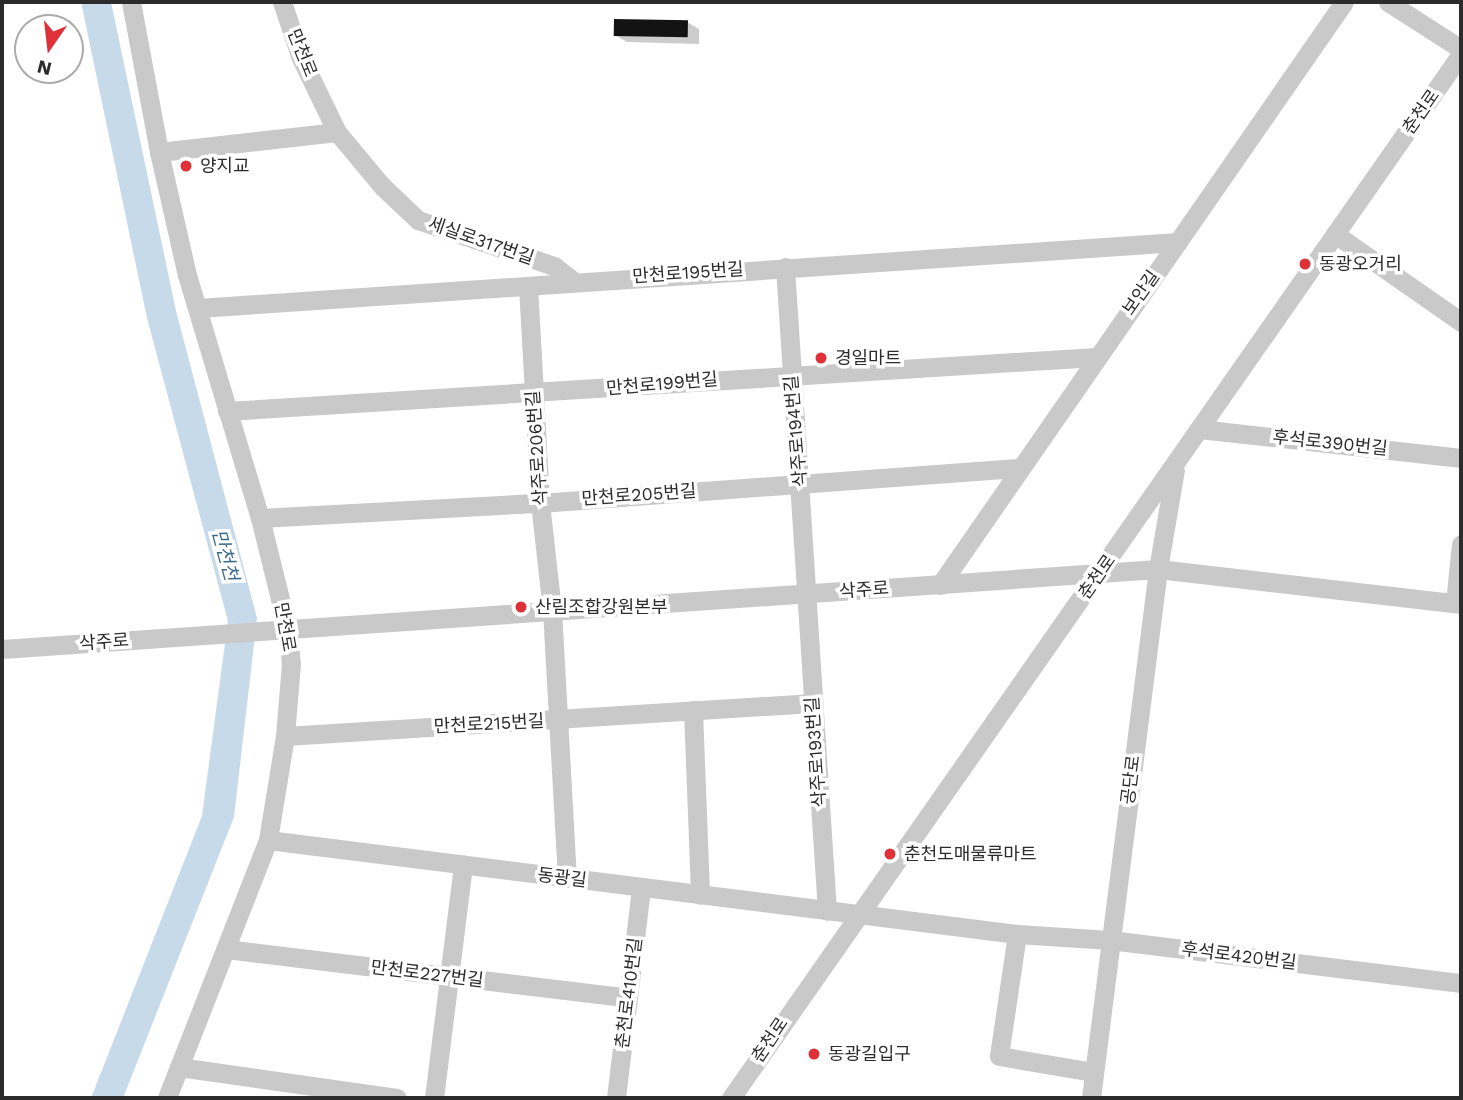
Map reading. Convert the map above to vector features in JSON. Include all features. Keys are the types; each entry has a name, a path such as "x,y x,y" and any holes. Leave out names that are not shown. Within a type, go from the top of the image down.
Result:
{"street":[{"name":"만천로","path":"131,2 159,152 198,308 260,518 288,631 291,663 285,736 268,841 167,1098"},
{"name":"만천로","path":"282,2 302,58 337,132"},
{"name":"보안길","path":"940,585 1018,468 1344,2"},
{"path":"1388,2 1461,52"},
{"name":"춘천로","path":"731,1098 856,915 1099,573 1461,52"},
{"path":"159,152 337,132"},
{"name":"세실로317번길","path":"337,132 382,186 418,220 555,266 573,281"},
{"path":"1335,234 1461,322"},
{"name":"만천로195번길","path":"198,308 1178,242"},
{"name":"삭주로194번길","path":"785,267 801,483 804,594"},
{"name":"삭주로206번길","path":"528,286 541,503 552,610 556,720 567,878"},
{"name":"만천로199번길","path":"227,411 1096,357"},
{"name":"후석로390번길","path":"1199,429 1461,458"},
{"name":"공단로","path":"1091,1098 1158,569 1176,462"},
{"name":"만천로205번길","path":"260,518 541,503 1018,468"},
{"path":"1458,603 1461,544"},
{"name":"삭주로","path":"2,649 1158,569 1458,603"},
{"name":"삭주로193번길","path":"804,594 827,911"},
{"name":"만천로215번길","path":"285,736 813,703"},
{"path":"693,710 700,895"},
{"name":"동광길","path":"268,841 856,915"},
{"path":"434,1098 463,865"},
{"name":"춘천로410번길","path":"616,1098 641,888"},
{"name":"후석로420번길","path":"856,915 1017,934 1110,940 1461,983"},
{"path":"1017,934 999,1056 1094,1072"},
{"name":"만천로227번길","path":"226,949 628,998"},
{"path":"180,1068 397,1098"}],"water":[{"name":"만천천","path":"81,2 111,2 176,311 257,618 234,817 123,1098 91,1098 202,816 228,621 147,318"}],"building":[{"path":"614,19 688,20 688,37 614,36"}],"place":[{"name":"양지교","path":"186,166"},
{"name":"동광오거리","path":"1305,264"},
{"name":"경일마트","path":"821,358"},
{"name":"산림조합강원본부","path":"521,607"},
{"name":"춘천도매물류마트","path":"890,854"},
{"name":"동광길입구","path":"814,1054"}]}
